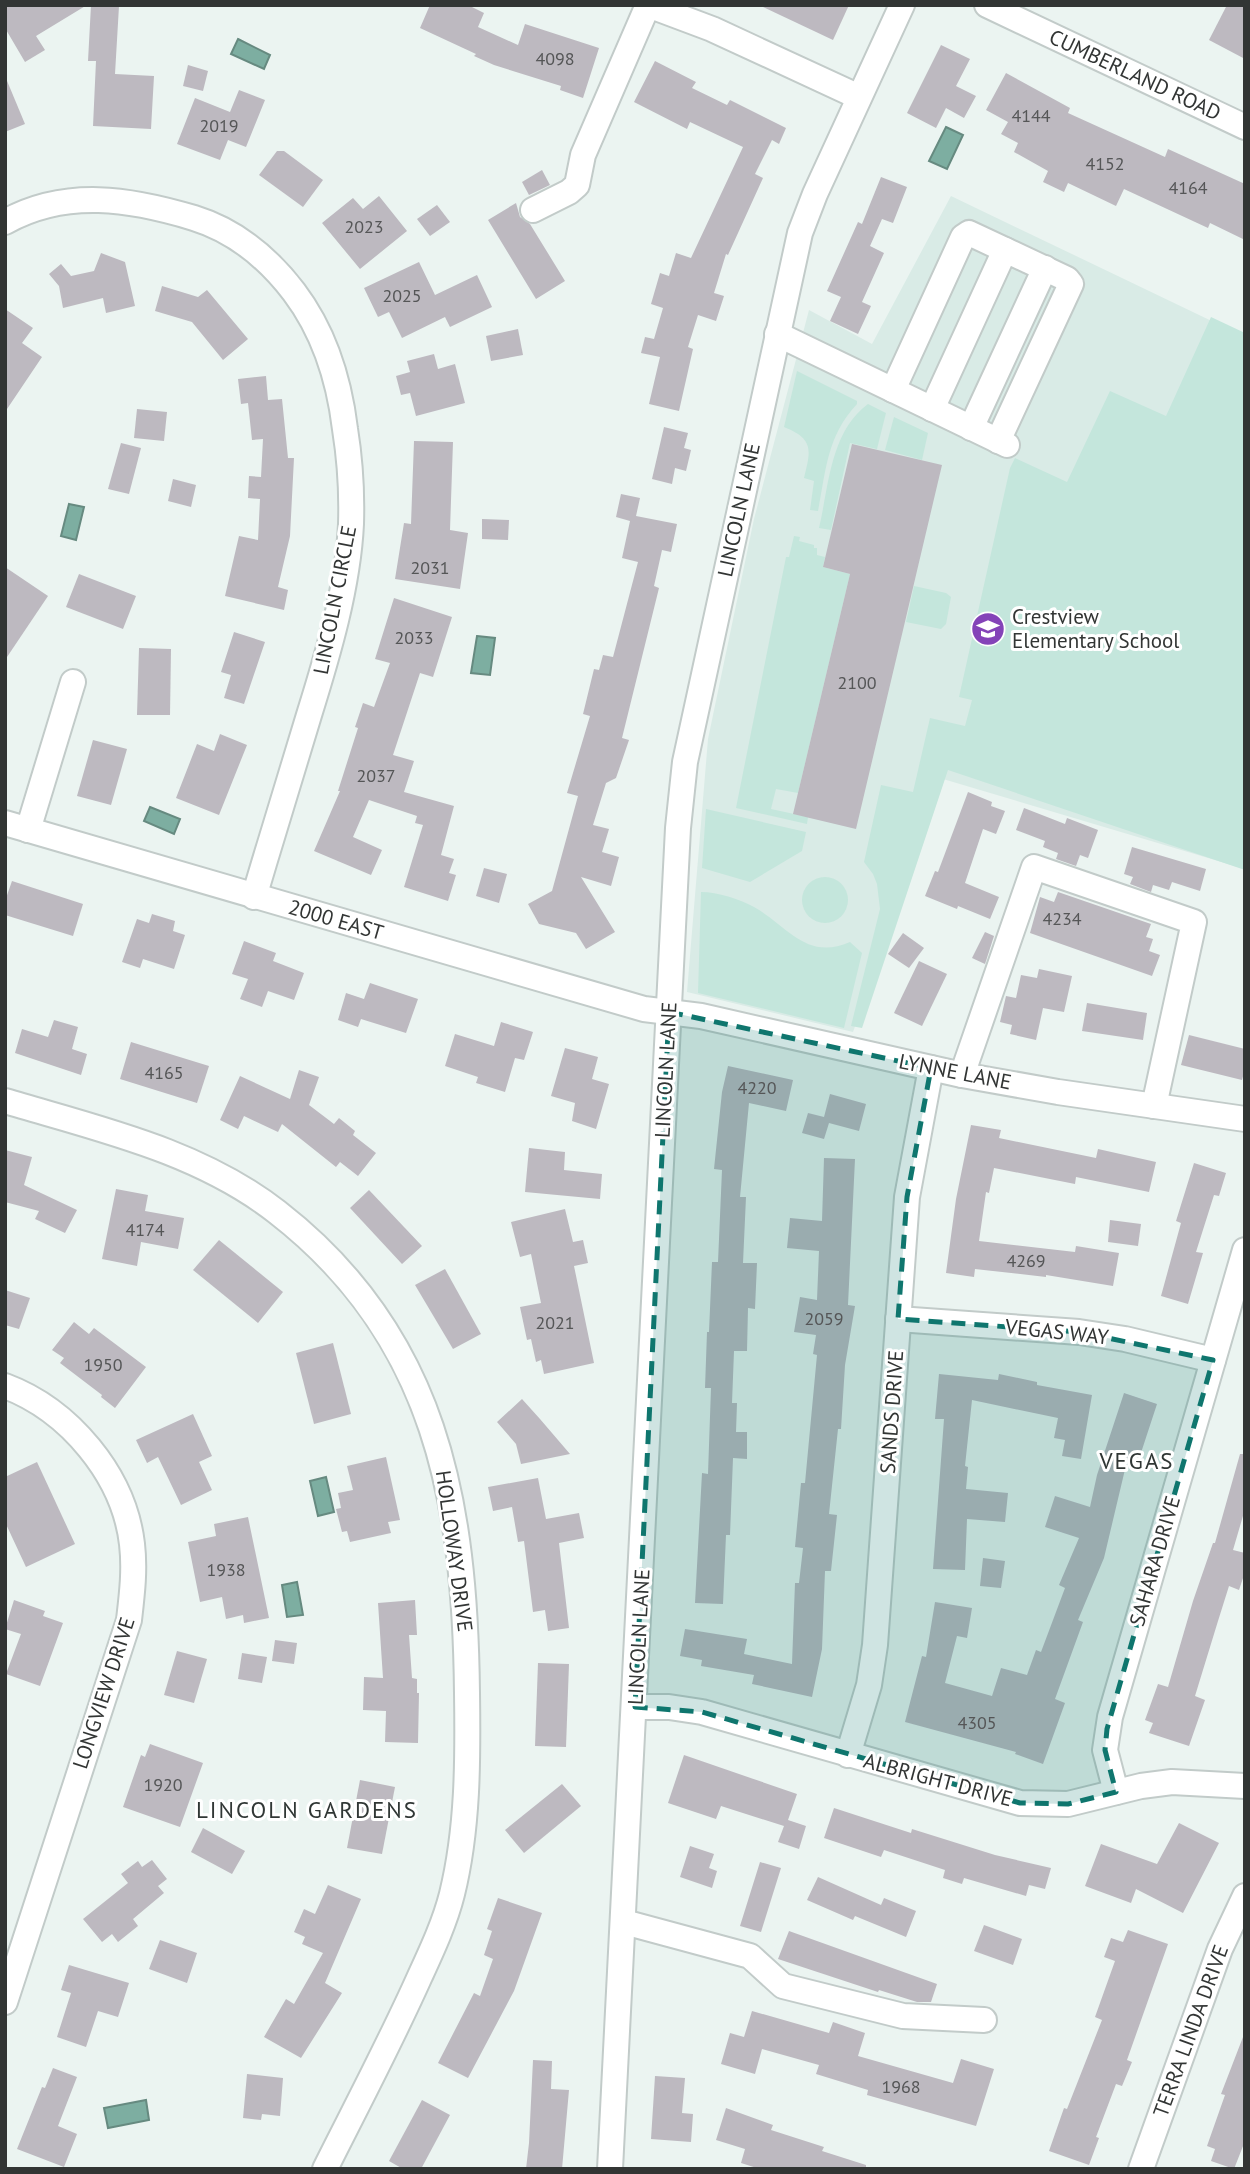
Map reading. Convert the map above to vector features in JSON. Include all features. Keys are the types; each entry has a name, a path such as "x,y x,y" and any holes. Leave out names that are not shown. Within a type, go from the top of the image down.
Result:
{"street":[{"path":"533,209 569,192 576,185 583,155 648,5 712,29 859,97"},
{"name":"LINCOLN LANE","path":"610,2169 668,1012 678,828 685,762 795,253 807,214 902,5"},
{"name":"CUMBERLAND ROAD","path":"987,5 1245,127"},
{"name":"LINCOLN CIRCLE","path":"5,222 25,211 74,200 150,205 205,222 245,242 277,270 309,312 330,358 342,405 350,462 351,525 328,655 254,897"},
{"path":"777,334 971,428 1003,443 1071,284 1067,279 970,233 963,237 893,390"},
{"path":"932,409 1004,250"},
{"path":"971,428 1045,268"},
{"path":"17,826 73,682"},
{"name":"2000 EAST","path":"17,826 644,1009 668,1012"},
{"path":"962,1075 1034,867 1194,922 1154,1106"},
{"name":"LYNNE LANE","path":"668,1012 701,1016 962,1075 1245,1119"},
{"name":"SANDS DRIVE","path":"848,1755 869,1685 875,1646 908,1187 931,1069"},
{"name":"HOLLOWAY DRIVE","path":"5,1101 179,1154 228,1179 276,1210 314,1243 347,1278 377,1317 406,1364 423,1400 437,1441 452,1511 467,1644 467,1791 460,1853 452,1897 430,1954 325,2169"},
{"name":"SAHARA DRIVE","path":"1116,1792 1105,1750 1110,1717 1245,1250"},
{"name":"VEGAS WAY","path":"898,1319 1079,1332 1125,1339 1213,1360"},
{"name":"LONGVIEW DRIVE","path":"5,1386 45,1406 80,1435 101,1463 119,1497 132,1542 134,1583 129,1620 5,2002"},
{"name":"ALBRIGHT DRIVE","path":"635,1707 670,1707 702,1712 1020,1803 1068,1804 1172,1782 1245,1786"},
{"name":"TERRA LINDA DRIVE","path":"1141,2169 1220,1949 1245,1896"},
{"path":"624,1922 750,1956 783,1986 904,2016 984,2020"}],"highlighted area":[{"path":"669,1012 931,1068 907,1197 898,1319 1079,1332 1213,1360 1107,1729 1105,1750 1116,1792 1068,1804 1020,1803 702,1712 635,1707"}],"shaded area":[{"path":"238,39 270,55 264,69 231,54"},
{"path":"946,127 963,135 947,169 929,161"},
{"name":"Crestview Elementary School","path":"951,196 1245,337 1245,869 943,779 853,1032 687,992 708,739 754,519 809,310 872,344"},
{"path":"1211,317 1245,333 1245,870 948,770 862,1028 851,1026 880,909 877,884 864,862 881,785 913,792 930,718 965,726 972,700 959,697 1010,468 1015,458 1067,482 1110,391 1166,416"},
{"path":"797,371 857,401 839,428 829,454 818,511 810,510 814,481 804,478 808,447 801,436 784,427"},
{"path":"868,404 886,413 877,449 850,443 831,530 819,528 838,444 855,416"},
{"path":"894,417 928,433 922,460 885,450"},
{"path":"69,504 84,507 76,540 61,536"},
{"path":"794,536 800,537 799,541 817,548 817,555 825,557 823,567 850,574 798,793 776,789 771,809 808,817 807,824 736,808 786,557 789,557"},
{"path":"914,586 946,593 951,597 946,624 941,629 906,622"},
{"path":"477,636 495,638 490,675 471,673"},
{"path":"150,807 180,819 174,834 144,821"},
{"path":"706,809 806,832 802,851 750,882 702,868"},
{"path":"825,877 841,884 848,900 841,916 825,923 809,916 802,900 809,884"},
{"path":"701,892 748,904 809,944 835,947 850,942 862,953 844,1028 698,993"},
{"path":"326,1477 334,1512 318,1516 310,1481"},
{"path":"297,1582 303,1615 287,1617 282,1585"},
{"path":"146,2100 149,2120 108,2128 104,2108"}],"building":[{"path":"5,5 87,5 36,36 45,50 25,62 5,28"},
{"path":"91,5 119,6 115,74 154,76 151,129 93,126 96,61 88,61"},
{"path":"430,5 468,5 484,13 478,27 518,45 525,24 599,48 583,98 560,90 561,86 494,65 420,28"},
{"path":"759,5 849,5 833,40"},
{"path":"1227,5 1245,5 1245,59 1209,40"},
{"path":"941,45 970,59 956,86 976,96 964,118 946,108 936,128 907,113"},
{"path":"655,61 696,82 692,88 727,105 730,100 786,128 779,144 772,140 755,174 763,178 728,255 726,254 714,293 724,296 716,321 698,315 688,347 693,349 679,411 649,404 660,357 641,353 645,337 654,339 663,308 651,304 660,273 669,276 676,253 691,258 743,147 690,122 687,129 634,102"},
{"path":"188,65 208,71 203,91 183,86"},
{"path":"1006,73 1070,108 1068,113 1165,157 1168,149 1245,184 1245,240 1210,223 1208,228 1124,189 1116,206 1068,183 1064,192 1043,182 1048,171 1014,152 1018,143 1001,134 1008,122 986,110"},
{"path":"5,76 25,124 5,132"},
{"path":"239,90 265,100 246,147 228,140 220,160 177,144 195,98 230,112"},
{"path":"277,151 284,151 323,180 303,207 259,175"},
{"path":"542,170 550,185 529,195 522,182"},
{"path":"881,177 907,187 893,223 882,219 870,246 884,253 862,302 871,306 858,334 830,321 841,297 827,291 858,222 862,224"},
{"path":"379,196 407,231 360,269 322,223 353,198 363,209"},
{"path":"516,203 520,217 530,224 565,281 536,299 488,220"},
{"path":"437,205 450,222 430,236 417,219"},
{"path":"101,253 125,262 135,306 106,313 103,298 63,308 59,286 49,274 61,264 71,276 94,271"},
{"path":"419,262 435,295 477,275 492,307 450,327 445,317 402,338 389,312 378,317 364,288"},
{"path":"162,286 198,297 207,290 248,339 223,360 192,322 155,311"},
{"path":"5,309 33,328 22,343 42,357 5,412"},
{"path":"518,329 523,355 491,361 486,336"},
{"path":"434,354 438,369 455,364 465,403 416,416 410,393 401,395 396,376 410,372 407,361"},
{"path":"266,376 268,400 282,399 288,458 294,458 290,536 278,587 288,590 284,610 225,596 239,536 258,540 260,499 248,498 249,476 261,477 263,439 252,440 248,403 241,404 238,379"},
{"path":"137,409 167,412 164,441 134,438"},
{"path":"664,427 688,433 684,448 691,450 686,471 675,468 672,484 652,479"},
{"path":"414,441 453,442 450,530 468,533 460,589 395,579 404,523 411,524"},
{"path":"121,443 141,448 129,494 108,489"},
{"path":"852,444 942,465 856,829 793,814 850,574 823,567"},
{"path":"173,479 196,485 191,507 168,501"},
{"path":"621,494 640,498 636,516 677,524 671,552 662,550 654,586 659,588 622,738 629,740 616,778 606,783 593,825 609,829 602,852 619,857 611,886 581,877 615,932 586,949 576,933 539,924 528,904 552,891 578,796 567,793 590,716 583,714 594,669 599,670 603,655 613,657 638,562 622,558 630,521 616,517"},
{"path":"482,519 509,520 508,540 482,539"},
{"path":"5,567 48,596 5,660"},
{"path":"79,574 136,596 123,629 66,607"},
{"path":"394,598 452,617 433,677 420,673 393,755 414,761 404,792 454,806 441,855 454,859 449,873 456,875 448,901 404,887 423,825 415,823 417,816 369,800 353,837 382,850 371,875 314,851 340,791 363,703 374,707 390,663 375,659"},
{"path":"234,632 265,642 244,704 224,698 231,675 221,672"},
{"path":"139,648 171,649 170,715 137,715"},
{"path":"220,734 247,745 219,815 176,798 197,744 214,751"},
{"path":"93,740 127,749 111,805 77,796"},
{"path":"968,792 1005,811 996,834 983,829 965,883 999,897 990,919 925,896 935,871 938,872"},
{"path":"1024,808 1065,824 1067,818 1098,830 1088,858 1080,855 1076,866 1056,859 1058,853 1043,847 1045,841 1016,830"},
{"path":"1132,847 1206,869 1200,891 1172,882 1169,890 1153,885 1151,892 1130,884 1133,877 1124,874"},
{"path":"484,868 507,874 499,903 476,896"},
{"path":"12,881 83,904 73,936 5,915 5,901"},
{"path":"1058,892 1151,924 1146,937 1153,939 1149,951 1160,955 1152,976 1030,933 1040,897 1054,902"},
{"path":"152,914 175,921 173,931 185,935 174,969 143,959 140,968 122,962 137,919 149,923"},
{"path":"985,932 994,936 985,964 972,958"},
{"path":"903,933 924,948 909,968 888,954"},
{"path":"244,941 276,953 273,961 304,973 294,1000 268,991 262,1007 240,999 248,979 232,974"},
{"path":"919,961 947,974 922,1026 894,1013"},
{"path":"1039,969 1072,976 1064,1012 1043,1008 1036,1040 1010,1034 1012,1025 1000,1022 1006,996 1016,998 1021,975 1037,978"},
{"path":"370,983 418,999 406,1033 361,1019 358,1027 338,1020 346,993 364,999"},
{"path":"1087,1003 1147,1013 1143,1040 1082,1031"},
{"path":"54,1020 78,1027 72,1049 87,1054 81,1075 15,1053 22,1029 48,1037"},
{"path":"501,1022 533,1032 524,1060 515,1058 505,1092 476,1083 478,1077 445,1066 455,1034 494,1046"},
{"path":"1189,1035 1245,1049 1242,1080 1181,1065"},
{"path":"131,1042 209,1066 197,1103 120,1079"},
{"path":"565,1048 598,1057 592,1079 609,1084 596,1129 572,1121 575,1103 551,1096"},
{"path":"728,1066 793,1080 786,1111 749,1103 740,1197 746,1197 743,1263 757,1263 755,1309 748,1308 747,1351 734,1351 732,1403 737,1403 736,1432 747,1432 747,1459 733,1458 730,1535 726,1535 723,1604 695,1603 702,1473 708,1474 711,1388 705,1388 707,1332 712,1262 718,1262 722,1170 714,1169 722,1092"},
{"path":"299,1070 319,1077 309,1105 334,1124 339,1118 355,1131 353,1135 376,1153 358,1176 340,1162 336,1167 282,1124 278,1132 244,1116 238,1129 220,1120 240,1076 290,1099"},
{"path":"830,1094 866,1104 859,1131 829,1123 824,1139 802,1133 808,1113 824,1117"},
{"path":"971,1125 1001,1130 999,1138 1096,1158 1098,1149 1156,1162 1149,1192 1076,1177 1075,1184 994,1168 989,1193 986,1192 979,1241 1075,1252 1076,1246 1119,1253 1113,1286 1046,1275 975,1269 974,1277 946,1273 956,1199"},
{"path":"529,1148 565,1152 564,1170 602,1174 600,1199 525,1192"},
{"path":"5,1150 32,1157 24,1185 77,1210 65,1233 35,1219 39,1211 5,1202"},
{"path":"824,1158 855,1159 848,1305 855,1306 845,1365 841,1429 838,1429 829,1514 837,1515 831,1571 825,1571 822,1649 812,1697 752,1684 754,1675 701,1666 702,1660 680,1656 685,1629 747,1639 744,1654 792,1664 795,1583 799,1583 803,1548 795,1547 801,1483 805,1483 817,1355 813,1354 816,1335 794,1332 800,1297 817,1300 819,1251 787,1248 790,1218 822,1221"},
{"path":"1194,1163 1226,1173 1219,1196 1214,1195 1196,1252 1203,1253 1188,1304 1161,1296 1181,1223 1176,1221"},
{"path":"116,1189 148,1195 145,1211 184,1218 178,1249 141,1242 137,1266 102,1259"},
{"path":"369,1190 422,1246 402,1264 350,1208"},
{"path":"565,1209 573,1242 583,1240 588,1263 574,1266 594,1363 544,1374 541,1360 536,1362 531,1339 527,1340 520,1307 541,1303 531,1254 520,1257 511,1222"},
{"path":"1110,1220 1141,1224 1138,1246 1108,1242"},
{"path":"219,1240 283,1292 258,1323 193,1270"},
{"path":"445,1269 481,1334 453,1349 415,1285"},
{"path":"5,1290 30,1298 19,1329 5,1325"},
{"path":"74,1322 89,1334 94,1328 146,1367 115,1408 60,1363 64,1358 52,1350"},
{"path":"333,1343 351,1414 314,1424 296,1353"},
{"path":"939,1374 998,1380 999,1374 1037,1382 1037,1385 1092,1395 1081,1459 1062,1456 1065,1440 1054,1438 1058,1418 972,1400 965,1466 968,1467 966,1489 1008,1493 1005,1522 967,1519 965,1570 933,1569 944,1419 935,1419"},
{"path":"1124,1393 1157,1404 1137,1465 1127,1461 1104,1558 1078,1620 1083,1622 1055,1699 1065,1703 1043,1764 1015,1754 1016,1752 905,1722 922,1656 926,1657 935,1602 972,1608 967,1638 957,1636 945,1683 992,1696 1001,1668 1027,1675 1036,1650 1041,1652 1065,1588 1059,1585 1079,1538 1045,1527 1055,1496 1090,1507 1097,1475"},
{"path":"522,1399 570,1454 521,1464 516,1444 497,1422"},
{"path":"193,1414 212,1456 199,1462 212,1490 181,1505 158,1457 147,1463 136,1440"},
{"path":"1240,1454 1245,1454 1245,1509 1233,1550 1245,1553 1245,1572 1239,1590 1229,1586 1195,1696 1205,1700 1189,1746 1149,1733 1153,1723 1145,1720 1158,1684 1168,1687 1193,1601 1215,1543"},
{"path":"386,1457 400,1520 388,1522 391,1533 350,1542 347,1531 342,1532 336,1509 341,1508 338,1493 353,1490 347,1466"},
{"path":"37,1462 75,1544 26,1567 5,1522 5,1477"},
{"path":"538,1478 546,1519 579,1513 584,1538 559,1543 569,1628 548,1631 545,1610 533,1612 524,1541 518,1542 512,1507 493,1511 488,1487"},
{"path":"248,1517 269,1618 244,1623 243,1615 226,1619 222,1597 200,1602 188,1542 216,1536 214,1524"},
{"path":"983,1558 1005,1561 1001,1588 980,1586"},
{"path":"14,1600 45,1611 43,1616 63,1623 40,1686 6,1674 21,1634 5,1629"},
{"path":"415,1600 417,1635 409,1635 412,1678 417,1679 419,1693 418,1743 385,1742 386,1711 363,1710 364,1677 383,1678 378,1603"},
{"path":"275,1640 297,1643 294,1664 272,1661"},
{"path":"177,1651 207,1659 194,1703 164,1695"},
{"path":"242,1653 267,1657 262,1683 238,1679"},
{"path":"538,1663 569,1664 566,1747 535,1746"},
{"path":"150,1744 203,1763 180,1827 123,1807 141,1755 145,1757"},
{"path":"684,1755 797,1794 788,1820 806,1826 799,1849 778,1842 784,1826 721,1806 716,1819 668,1803"},
{"path":"360,1780 395,1787 382,1854 347,1848"},
{"path":"562,1784 581,1806 524,1853 505,1830"},
{"path":"834,1808 911,1833 912,1829 995,1855 1051,1868 1045,1889 1029,1885 1026,1896 964,1878 962,1884 943,1878 945,1870 884,1850 881,1857 824,1838"},
{"path":"1179,1823 1219,1843 1183,1913 1136,1889 1131,1903 1085,1886 1101,1844 1157,1864"},
{"path":"203,1828 245,1851 232,1874 191,1852"},
{"path":"690,1846 714,1854 709,1868 717,1871 712,1888 680,1877"},
{"path":"152,1860 167,1879 158,1886 164,1893 133,1919 138,1926 118,1942 112,1934 102,1942 83,1919 128,1883 121,1874 138,1861 142,1867"},
{"path":"760,1862 781,1868 761,1932 740,1926"},
{"path":"818,1877 881,1905 884,1898 916,1911 906,1937 855,1916 853,1920 807,1900"},
{"path":"328,1885 361,1899 325,1983 342,1993 301,2058 264,2037 286,1999 294,2004 323,1953 302,1944 305,1937 294,1932 304,1909 315,1914"},
{"path":"498,1898 542,1913 514,1991 468,2078 438,2063 474,1993 480,1996 493,1959 484,1955 492,1931 487,1929"},
{"path":"984,1925 1022,1939 1013,1965 974,1951"},
{"path":"1128,1930 1168,1944 1127,2060 1132,2062 1122,2086 1116,2084 1096,2137 1099,2138 1089,2165 1049,2151 1064,2108 1067,2109 1102,2020 1095,2017 1115,1961 1104,1957 1111,1938 1123,1942"},
{"path":"789,1931 937,1984 931,2002 917,2002 879,1990 878,1992 778,1959"},
{"path":"160,1940 197,1953 187,1983 149,1969"},
{"path":"69,1965 129,1983 118,2017 98,2011 86,2047 57,2037 71,1993 61,1990"},
{"path":"752,2011 829,2033 833,2022 865,2033 858,2056 953,2083 961,2059 994,2069 976,2126 867,2095 868,2090 816,2074 819,2065 762,2049 755,2074 721,2064 730,2033 744,2037"},
{"path":"1243,2037 1245,2141 1234,2169 1211,2161 1215,2149 1207,2146 1225,2095 1221,2094"},
{"path":"533,2060 552,2061 551,2089 569,2090 562,2169 526,2169"},
{"path":"53,2068 77,2077 58,2126 77,2134 64,2167 17,2149 42,2087 45,2088"},
{"path":"247,2074 283,2078 280,2116 262,2114 261,2120 243,2118"},
{"path":"655,2076 685,2078 682,2113 693,2114 691,2142 651,2139"},
{"path":"422,2100 450,2115 421,2169 403,2169 389,2161"},
{"path":"726,2108 773,2125 771,2130 824,2147 822,2151 866,2165 866,2169 760,2169 741,2163 745,2149 716,2140"}],"place":[{"name":"Crestview Elementary School","path":"988,629"}],"district":[{"name":"VEGAS","path":"1137,1461"},
{"name":"LINCOLN GARDENS","path":"307,1810"}]}
